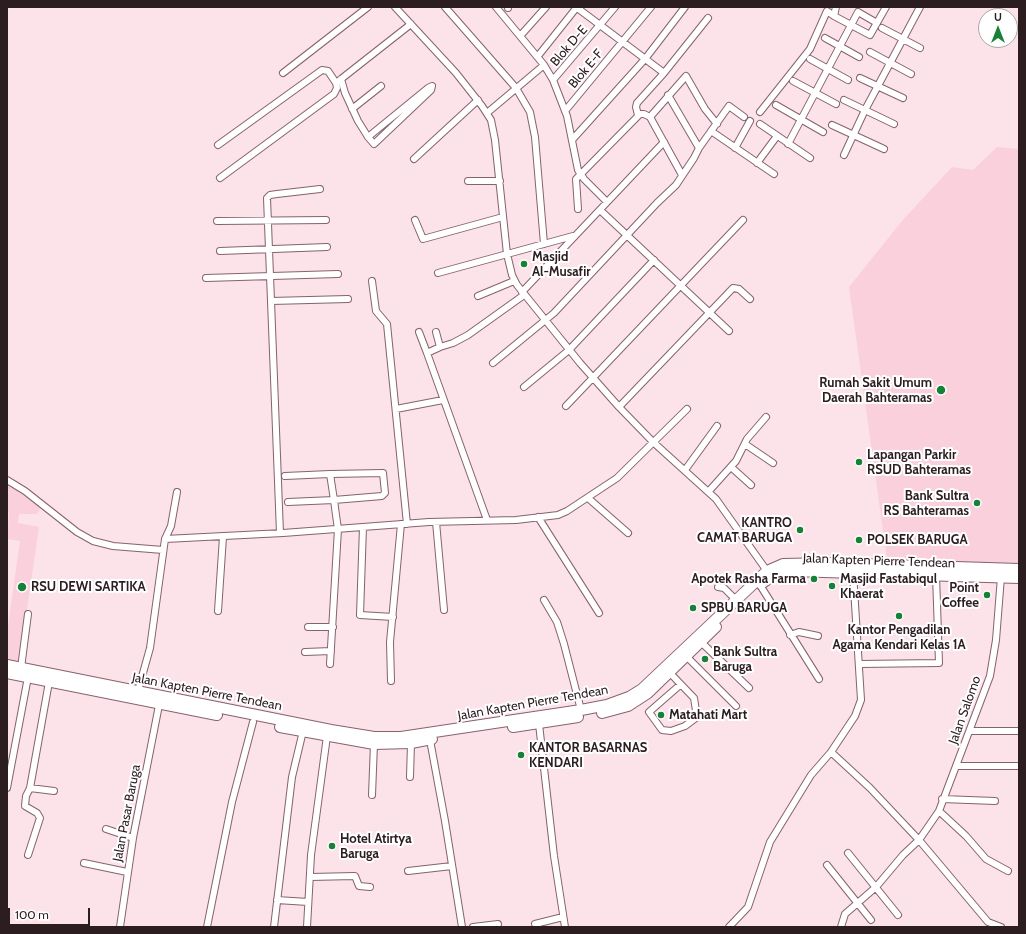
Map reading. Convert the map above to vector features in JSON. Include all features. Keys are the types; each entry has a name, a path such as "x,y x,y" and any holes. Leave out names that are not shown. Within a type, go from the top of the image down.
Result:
{"highway":[{"name":"Jalan Kapten Pierre Tendean","path":"7,673 49,682 374,736 401,737 502,726 538,724 606,712 628,706 648,693 702,643 708,630 736,600 767,571 783,564 898,569 1019,569"},
{"name":"Jalan Kapten Pierre Tendean","path":"7,665 138,691 160,700 253,722 374,744 411,743 617,702 642,689 760,585 771,577 791,571 853,572 898,569 936,575 1019,578"}],"street":[{"path":"283,73 368,7"},
{"path":"445,7 516,88 526,104 533,123 544,244"},
{"path":"496,7 544,64 553,80 565,111 576,164 580,174 607,202"},
{"path":"521,35 546,7"},
{"path":"538,56 577,7 600,26 664,73"},
{"name":"Blok D-E","path":"553,80 615,7"},
{"name":"Blok E-F","path":"565,111 651,7"},
{"path":"572,140 645,59 685,7"},
{"path":"834,16 836,7"},
{"path":"760,112 810,49 827,11 870,35 886,7"},
{"path":"844,154 865,110 920,7"},
{"path":"399,8 411,24 478,100 487,113 494,132 507,254 514,280 545,321 619,407 653,442 709,491 767,571"},
{"path":"788,144 858,12 877,23"},
{"path":"638,115 636,107 637,102 664,73 708,18"},
{"path":"220,178 334,94 339,81 411,24"},
{"path":"882,28 920,48"},
{"path":"825,38 859,57"},
{"path":"870,52 911,74"},
{"path":"810,59 848,80"},
{"path":"487,113 544,64"},
{"path":"218,145 322,70 328,71 339,81 352,109 368,137 374,144 431,90 432,86 368,137"},
{"path":"650,118 668,95 686,76 705,110 717,124"},
{"path":"860,78 903,98"},
{"path":"792,81 836,104"},
{"path":"352,109 381,86"},
{"path":"668,95 698,148"},
{"path":"414,159 478,100"},
{"path":"844,100 894,124"},
{"path":"776,105 823,132"},
{"path":"493,363 545,321 676,185 698,148 730,106 744,117"},
{"path":"578,209 575,181 580,174 638,115 644,114 650,118 682,175"},
{"path":"735,148 750,121"},
{"path":"760,124 810,158"},
{"path":"832,126 884,149"},
{"path":"711,131 774,174"},
{"path":"757,163 777,136"},
{"path":"427,353 468,335 523,293 574,236 664,142"},
{"path":"468,181 500,181"},
{"path":"280,533 267,198 270,195 320,189"},
{"path":"600,210 729,331"},
{"path":"415,220 423,239 503,217"},
{"path":"217,221 326,220"},
{"path":"566,406 743,220"},
{"path":"438,273 574,236"},
{"path":"220,251 327,247"},
{"path":"524,387 569,350 654,260"},
{"path":"206,278 338,274"},
{"path":"478,296 514,280"},
{"path":"372,281 376,311 387,324 396,409 404,524 390,642 391,681"},
{"path":"619,407 733,288 739,289 750,299"},
{"path":"271,301 348,299"},
{"path":"419,332 487,520"},
{"path":"436,332 440,347"},
{"path":"396,409 443,400"},
{"path":"165,540 436,522 516,520 562,514 617,478 686,409"},
{"path":"709,491 731,467 741,453 745,444 766,417"},
{"path":"685,470 717,426"},
{"path":"745,444 773,463"},
{"path":"731,467 751,485"},
{"path":"285,476 382,472 384,475 385,493 382,496 288,502"},
{"path":"330,474 338,529 330,664"},
{"path":"7,480 25,491 77,532 93,541 112,546 163,550"},
{"path":"138,691 150,648 163,550 165,540 171,526 177,492"},
{"path":"588,498 628,533"},
{"path":"538,517 599,613"},
{"path":"436,522 444,610"},
{"path":"363,527 360,615 393,617"},
{"path":"218,611 223,537"},
{"path":"729,927 748,907 770,842 811,775 831,752 855,716 861,700 853,572"},
{"path":"859,664 939,663 936,575"},
{"name":"Jalan Salomo","path":"842,927 845,914 876,887 903,855 919,840 939,811 942,799 957,766 970,731 992,665 996,640 1001,577"},
{"path":"760,585 819,679"},
{"path":"718,587 724,588 736,600"},
{"path":"544,600 556,622 564,644 581,710"},
{"path":"21,668 28,614"},
{"path":"308,627 333,627"},
{"path":"790,635 799,632 818,636"},
{"path":"702,643 749,688"},
{"path":"305,652 331,651"},
{"path":"687,656 736,706"},
{"path":"670,673 695,700 697,717 684,726 671,731 662,730 650,712 680,685"},
{"path":"7,788 28,677"},
{"path":"28,855 40,818 37,813 25,806 26,796 30,788 49,682"},
{"name":"Jalan Pasar Baruga","path":"120,927 127,872 160,700"},
{"path":"207,927 232,802 253,722"},
{"path":"538,724 554,856 565,927"},
{"path":"274,927 292,777 303,731"},
{"path":"970,731 1019,731"},
{"path":"307,927 310,877 326,736"},
{"path":"430,740 462,927"},
{"path":"410,777 411,743"},
{"path":"372,795 374,744"},
{"path":"831,752 870,788 919,840 988,922 1001,927"},
{"path":"957,766 1019,766"},
{"path":"30,788 54,791"},
{"path":"942,799 995,801"},
{"path":"939,811 966,836 986,859 1008,870"},
{"path":"106,830 133,838"},
{"path":"848,853 898,915"},
{"path":"84,863 127,872"},
{"path":"827,865 871,920"},
{"path":"408,871 452,866"},
{"path":"310,877 355,876 359,886 370,887"},
{"path":"277,900 308,902"},
{"path":"535,924 563,917"},
{"path":"473,927 498,924"}],"shaded area":[{"name":"Rumah Sakit Umum Daerah Bahteramas","path":"997,147 1019,149 1019,572 888,566 849,287 902,221 952,167 973,170"},
{"name":"RSU DEWI SARTIKA","path":"7,482 42,505 37,514 19,514 18,523 39,527 19,664 7,662 7,633 20,541 7,539 9,513 7,512"}],"place":[{"name":"Masjid Al-Musafir","path":"524,264"},
{"name":"Rumah Sakit Umum Daerah Bahteramas","path":"941,390"},
{"name":"Lapangan Parkir RSUD Bahteramas","path":"859,462"},
{"name":"Bank Sultra RS Bahteramas","path":"977,503"},
{"name":"KANTRO CAMAT BARUGA","path":"800,530"},
{"name":"POLSEK BARUGA","path":"859,540"},
{"name":"Apotek Rasha Farma","path":"814,579"},
{"name":"Masjid Fastabiqul Khaerat","path":"832,586"},
{"name":"RSU DEWI SARTIKA","path":"22,587"},
{"name":"Point Coffee","path":"987,595"},
{"name":"SPBU BARUGA","path":"693,608"},
{"name":"Kantor Pengadilan Agama Kendari Kelas 1A","path":"899,616"},
{"name":"Bank Sultra Baruga","path":"705,659"},
{"name":"Matahati Mart","path":"661,715"},
{"name":"KANTOR BASARNAS KENDARI","path":"521,755"},
{"name":"Hotel Atirtya Baruga","path":"332,846"}]}
